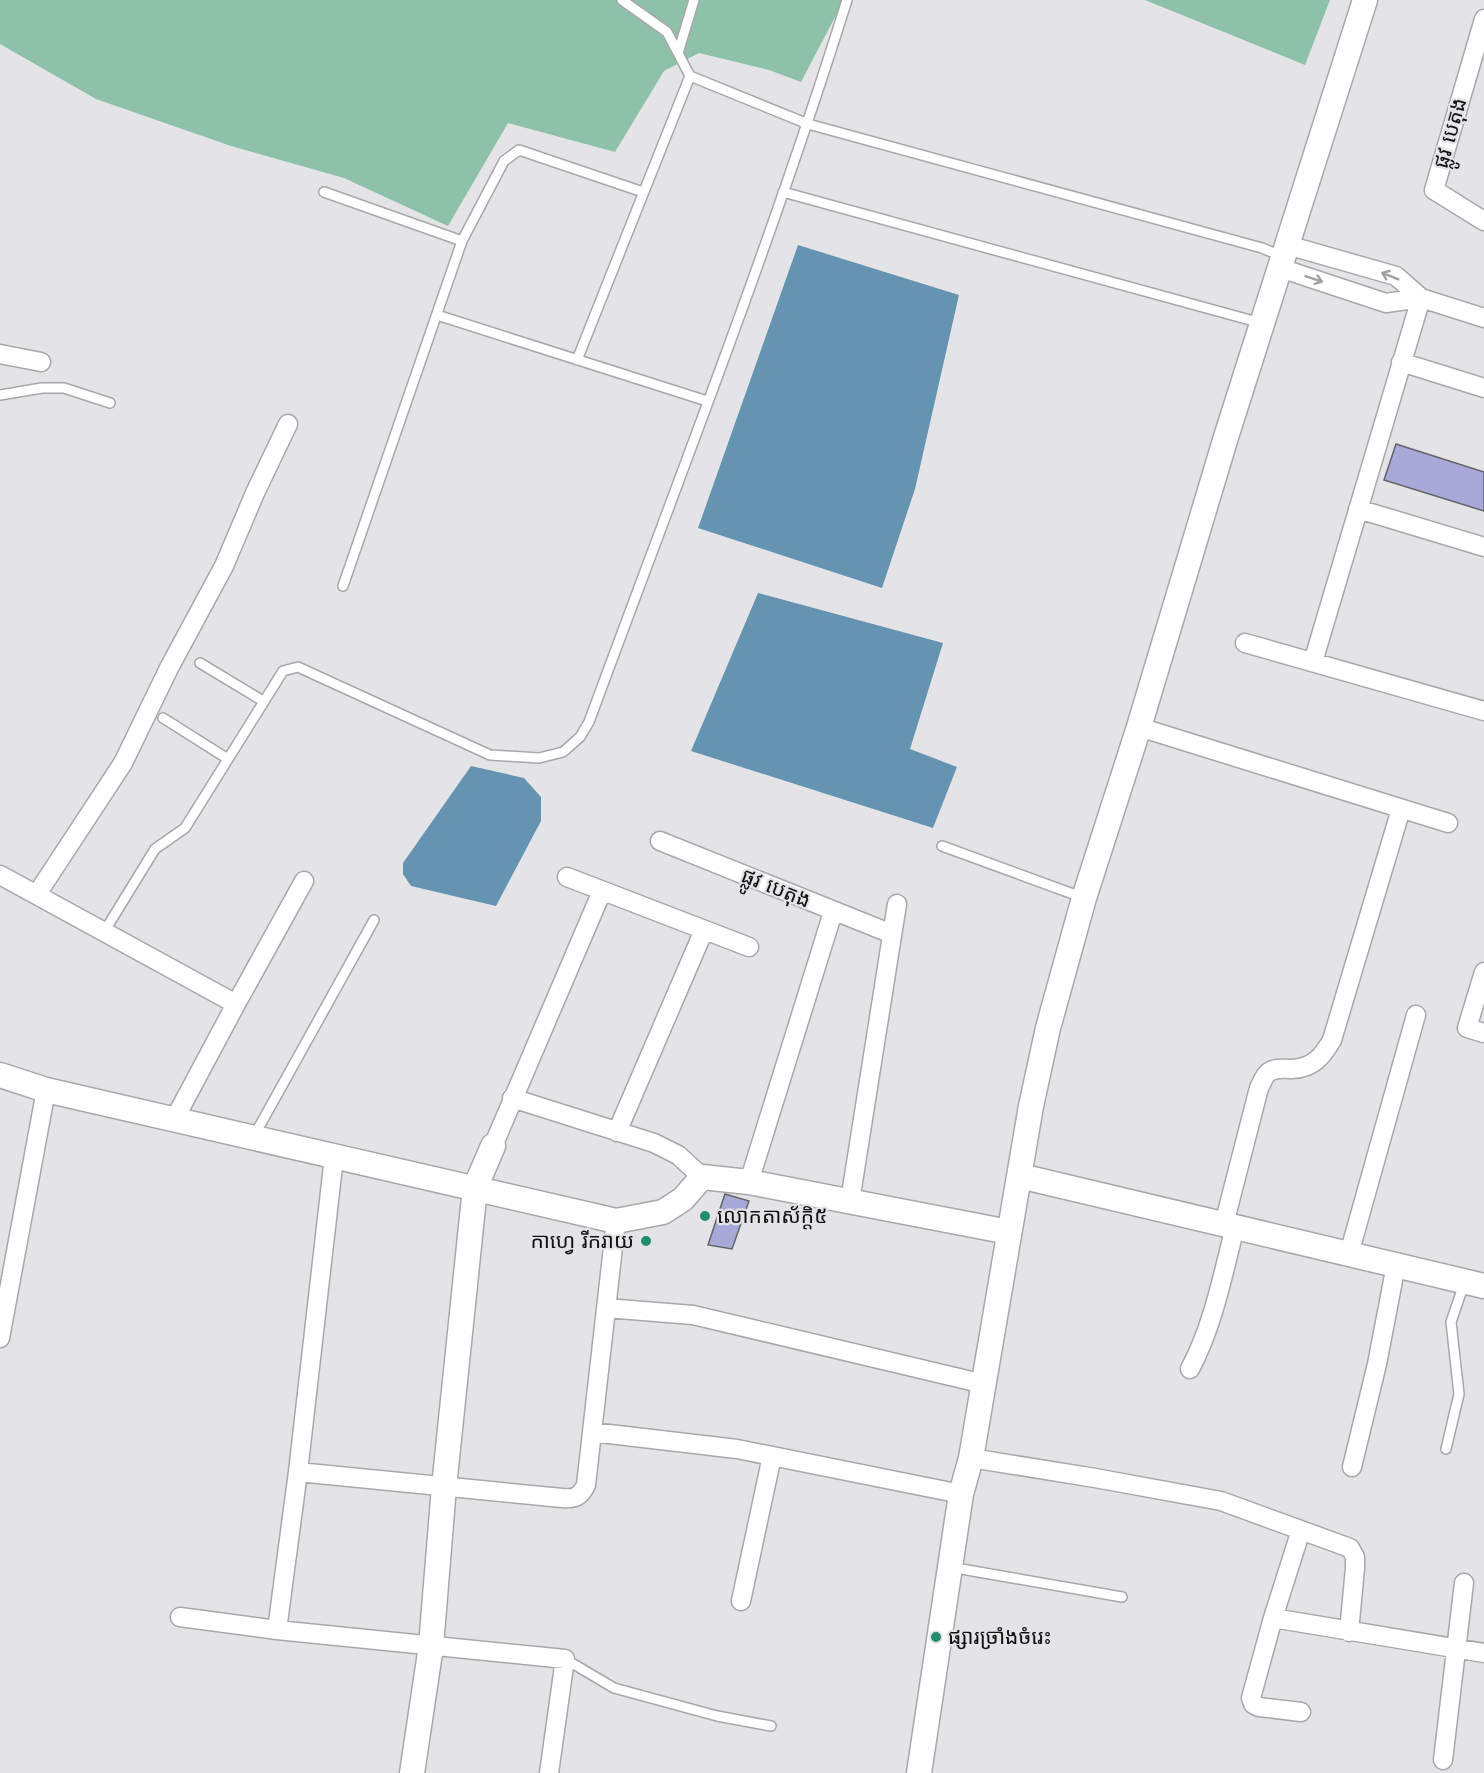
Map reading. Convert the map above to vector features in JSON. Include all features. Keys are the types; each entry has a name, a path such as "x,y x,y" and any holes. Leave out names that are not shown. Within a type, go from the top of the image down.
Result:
{"street":[{"path":"919,1773 961,1494 971,1458 1031,1106 1048,1028 1084,898 1365,0"},
{"name":"ផ្លូវ បេតុង","path":"1483,26 1434,190 1484,221"},
{"path":"1283,257 1386,303 1420,298"},
{"path":"1283,257 1396,276 1420,298 1484,318"},
{"path":"1313,662 1420,298"},
{"path":"0,354 41,362"},
{"path":"1401,362 1484,388"},
{"path":"37,894 123,763 169,668 224,566 288,424"},
{"path":"1358,509 1484,547"},
{"path":"1245,643 1484,711"},
{"path":"1139,727 1448,823"},
{"path":"1190,1369 1208,1327 1259,1088 1267,1073 1277,1068 1293,1069 1312,1065 1323,1055 1332,1040 1401,809"},
{"name":"ផ្លូវ បេតុង","path":"660,841 892,934"},
{"path":"0,874 236,1004"},
{"path":"567,877 749,947"},
{"path":"174,1120 304,881"},
{"path":"412,1773 431,1646 444,1487 475,1188 602,891"},
{"path":"850,1202 897,904"},
{"path":"749,1182 833,912"},
{"path":"617,1132 704,930"},
{"path":"1484,972 1467,1028 1484,1033"},
{"path":"1349,1254 1416,1015"},
{"path":"0,1075 46,1090 616,1221 663,1212 683,1199 702,1177"},
{"path":"0,1338 46,1090"},
{"path":"512,1098 654,1143 678,1155 702,1177 749,1182 1009,1232"},
{"path":"277,1630 298,1472 334,1157"},
{"path":"1020,1176 1474,1284"},
{"path":"298,1472 573,1499 580,1495 586,1485 616,1221"},
{"path":"1352,1467 1377,1364 1396,1265"},
{"path":"606,1308 693,1314 984,1384"},
{"path":"592,1432 737,1449 961,1494"},
{"path":"741,1601 772,1456"},
{"path":"971,1458 1221,1501 1350,1548 1355,1557 1349,1632"},
{"path":"1301,1530 1251,1698 1253,1704 1259,1707 1301,1712"},
{"path":"1443,1760 1464,1583"},
{"path":"180,1617 277,1630 565,1659 549,1773"},
{"path":"1273,1618 1484,1653"}],"lane":[{"path":"622,0 667,32 690,76 808,124 1262,248 1283,257"},
{"path":"678,53 694,0"},
{"path":"104,932 154,849 186,828 283,670 298,667 490,755 538,758 563,752 580,737 589,722 808,124 847,0"},
{"path":"577,360 690,76"},
{"path":"343,586 462,241 504,161 519,150 643,192"},
{"path":"324,192 462,241"},
{"path":"783,192 1262,324"},
{"path":"437,315 707,401"},
{"path":"0,395 42,388 64,388 110,403"},
{"path":"200,663 263,701"},
{"path":"163,718 228,759"},
{"path":"942,846 1084,898"},
{"path":"253,1138 374,920"},
{"path":"1446,1449 1459,1394 1451,1322 1474,1284"},
{"path":"950,1567 1122,1597"},
{"path":"565,1659 614,1689 717,1716 771,1726"}],"green space":[{"path":"0,0 844,0 801,82 769,70 699,53 664,71 615,152 508,123 448,226 344,178 231,146 96,99 0,44"},
{"path":"1145,0 1330,0 1305,65"}],"water":[{"path":"798,245 959,295 915,489 882,588 698,528"},
{"path":"758,593 943,643 910,749 957,767 933,828 691,751"},
{"path":"471,766 524,778 541,797 541,821 496,906 411,886 403,874 403,863"}],"building":[{"path":"1396,444 1484,472 1484,511 1384,480"},
{"path":"725,1194 749,1201 732,1249 708,1245"}],"place":[{"name":"លោកតាស័ក្តិ៥","path":"705,1216"},
{"name":"កាហ្វេ រីករាយ","path":"646,1241"},
{"name":"ផ្សារច្រាំងចំរេះ","path":"936,1637"}]}
